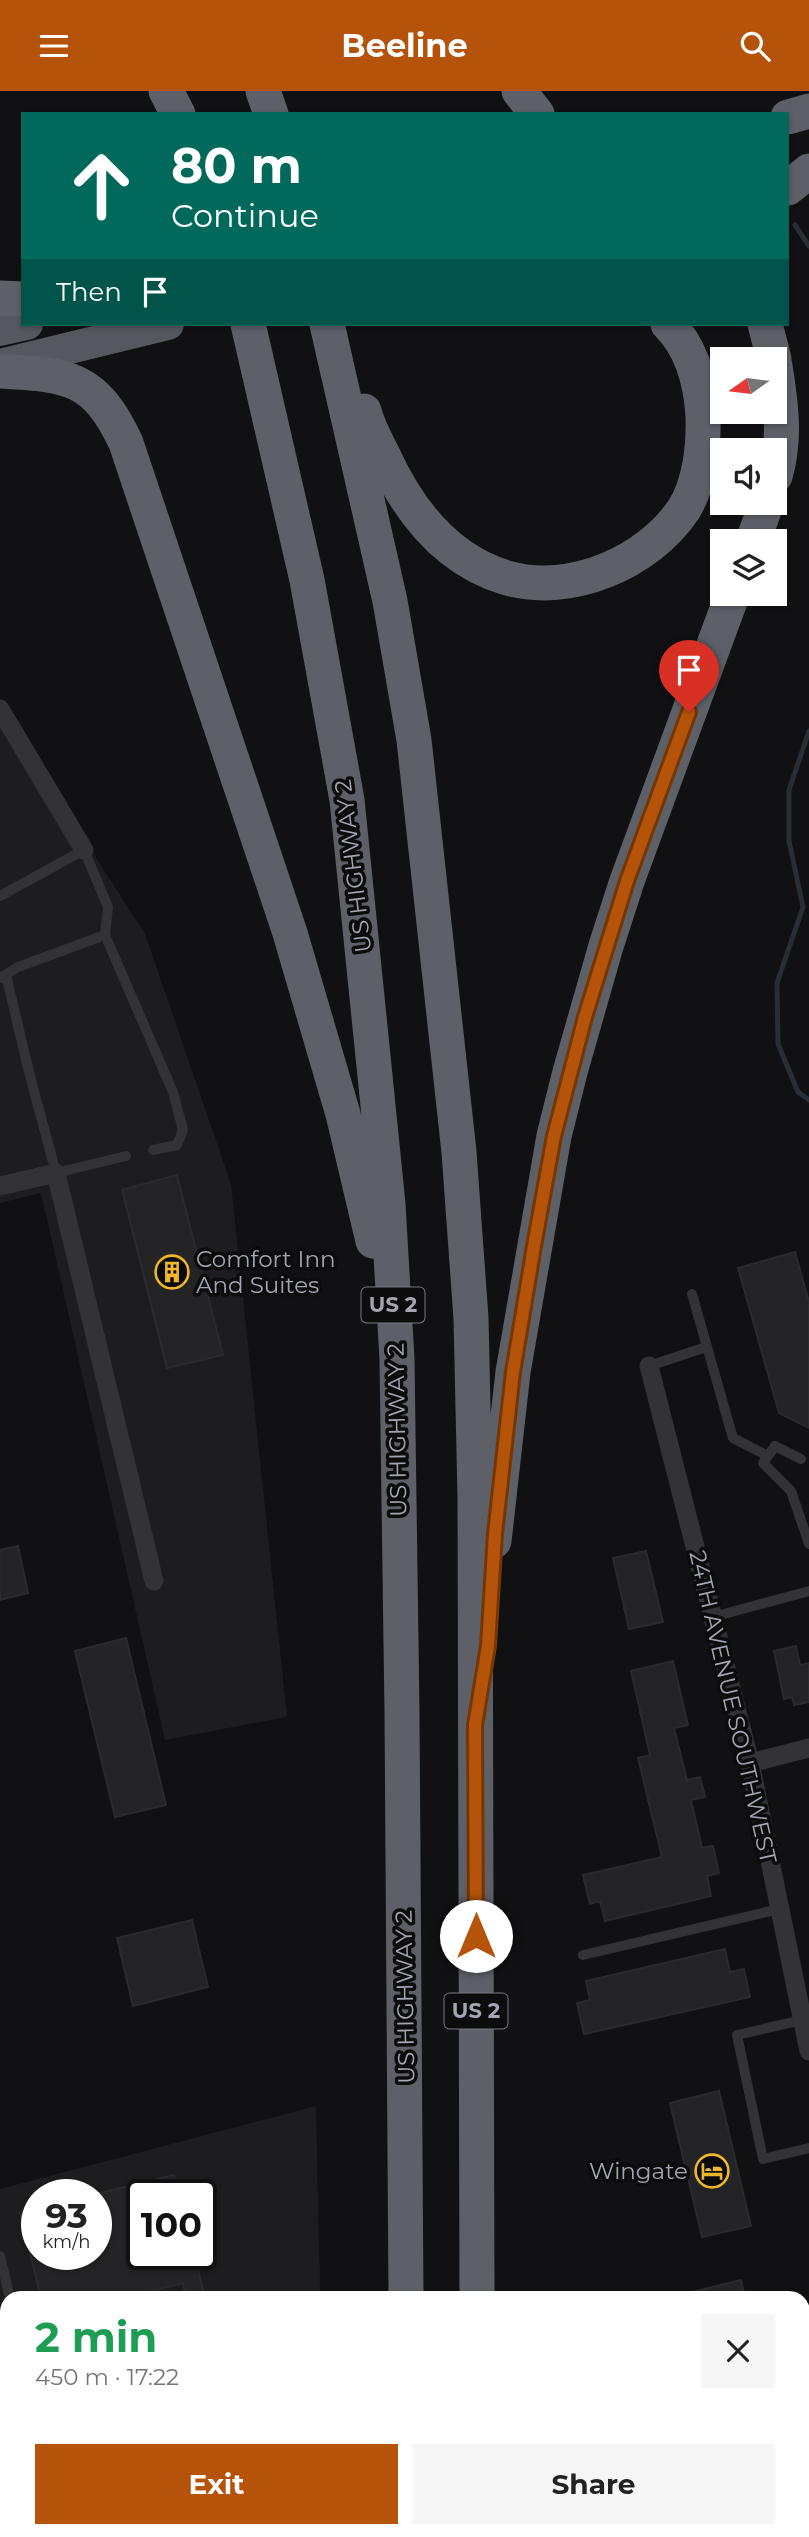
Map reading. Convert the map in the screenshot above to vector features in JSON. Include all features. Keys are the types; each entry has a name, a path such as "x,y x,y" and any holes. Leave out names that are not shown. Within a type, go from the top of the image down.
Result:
{"highway":[{"path":"166,91 177,112"},
{"path":"186,91 192,112"},
{"path":"263,91 270,112"},
{"path":"519,91 535,112"},
{"path":"789,117 809,111"},
{"path":"789,132 809,126"},
{"path":"789,170 809,165"},
{"path":"789,187 809,171"},
{"path":"0,298 21,299"},
{"path":"0,330 21,325"},
{"path":"0,365 160,326"},
{"name":"US HIGHWAY 2","path":"248,326 302,555 346,800 387,1204 397,1359 406,2291"},
{"name":"US 2","path":"329,326 390,601 414,740 459,1151 471,1318 477,2291"},
{"path":"330,326 353,366 368,423 400,490 417,516 453,549 491,572 529,582 551,583 599,572 640,552 656,541 685,507 691,495 703,442 702,397 694,365 670,326"},
{"path":"766,326 771,347"},
{"path":"0,370 46,373 85,386 110,412 126,443 290,933 343,1114 373,1241 398,1427"},
{"path":"475,1725 488,1646 495,1534 513,1372 554,1136 610,933 728,606"},
{"path":"477,2174 491,2291"}],"street":[{"path":"0,709 84,850"},
{"path":"1,1184 56,1173 153,1581"},
{"name":"24TH AVENUE SOUTHWEST","path":"649,1366 750,1763 809,2051"},
{"path":"750,1763 809,1748"}],"lane":[{"path":"0,896 84,850 108,907 106,936 173,1092 183,1130 177,1145 153,1150"},
{"path":"106,936 18,967 3,976 56,1173 126,1156"},
{"path":"692,1294 733,1438 768,1456"},
{"path":"649,1366 706,1347"},
{"path":"801,1459 775,1446 763,1463 791,1491 809,1544"},
{"path":"713,1617 809,1591"},
{"path":"583,1955 779,1909"},
{"path":"802,2020 737,2035 763,2159 809,2148"},
{"path":"0,2256 8,2291"}],"shaded area":[{"path":"0,708 145,934 231,1184 287,1717 165,1740 41,1193 0,1203"},
{"path":"316,2106 320,2291 0,2291 0,2189 21,2183 21,2270 112,2270 112,2179 38,2179"}],"building":[{"name":"Comfort Inn And Suites","path":"177,1175 223,1355 167,1368 122,1190"},
{"path":"795,1252 809,1302 809,1428 779,1413 738,1268"},
{"path":"18,1546 28,1593 0,1600 0,1550"},
{"path":"646,1551 663,1622 629,1629 613,1558"},
{"path":"126,1638 166,1805 115,1817 75,1651"},
{"path":"796,1646 800,1665 809,1663 809,1702 794,1705 792,1697 784,1699 774,1651"},
{"path":"673,1661 688,1725 674,1728 687,1780 700,1777 705,1797 691,1800 702,1848 713,1846 719,1873 707,1876 711,1896 605,1921 600,1901 590,1904 583,1875 662,1857 638,1758 650,1755 631,1671"},
{"path":"192,1920 208,1987 133,2006 117,1938"},
{"path":"725,1949 730,1972 744,1969 750,1997 584,2034 577,2003 590,2000 586,1981"},
{"path":"719,2091 751,2226 702,2237 670,2103"},
{"path":"174,2175 175,2179 158,2179"},
{"path":"126,2187 126,2270 198,2270 203,2291 185,2291 183,2283 152,2291 39,2291 34,2270 112,2270 112,2190"},
{"path":"741,2280 743,2291 696,2291"}],"waterway":[{"path":"795,225 809,246"},
{"path":"809,731 789,790 789,841 803,907 777,983 778,1044 798,1092 809,1100"}],"place":[{"name":"Comfort Inn And Suites","path":"172,1272"},
{"name":"Wingate","path":"712,2171"}],"route":[{"path":"476,1936 475,1725 488,1646 495,1534 513,1372 534,1246 554,1136 585,1017 627,881 689,712"}]}
